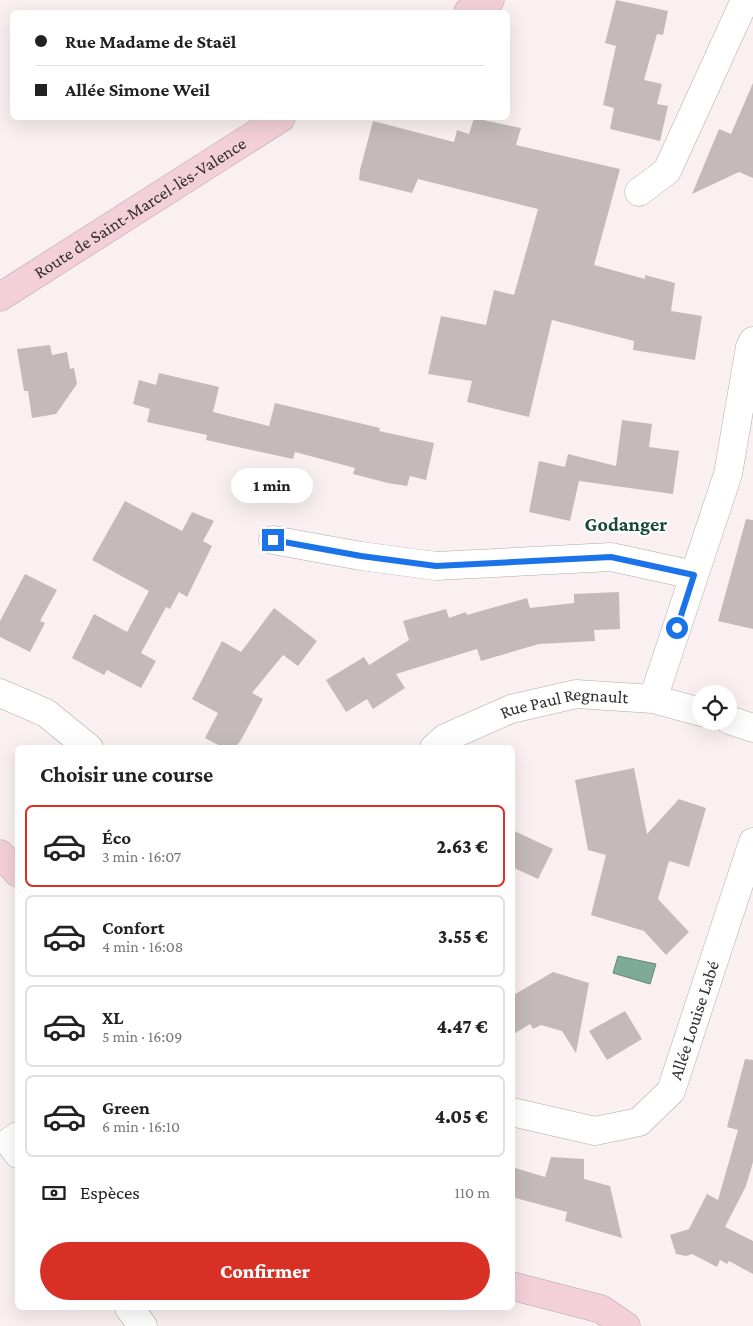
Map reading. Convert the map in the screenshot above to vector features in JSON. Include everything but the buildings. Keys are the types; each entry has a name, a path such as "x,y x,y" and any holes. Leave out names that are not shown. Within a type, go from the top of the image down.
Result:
{"main road":[{"path":"472,10 490,0"},
{"name":"Route de Saint-Marcel-lès-Valence","path":"0,297 278,120"},
{"path":"0,854 15,870"},
{"path":"0,872 15,880"},
{"path":"515,1287 602,1309 626,1326"}],"street":[{"path":"639,192 667,172 745,0"},
{"path":"653,698 728,474 750,346 753,341"},
{"path":"273,540 361,556 436,566 611,557 694,575"},
{"path":"0,693 46,713 85,745"},
{"name":"Rue Paul Regnault","path":"437,745 445,738 511,709 576,694 653,698 692,709"},
{"path":"737,723 753,728"},
{"name":"Allée Louise Labé","path":"515,1113 595,1131 639,1122 672,1091 753,842"},
{"path":"131,1310 143,1326"}],"shaded area":[{"path":"618,956 656,964 650,984 613,973"}],"district":[{"name":"Godanger","path":"626,524"}],"route":[{"path":"273,540 361,556 436,566 611,557 694,575 677,628"}]}
